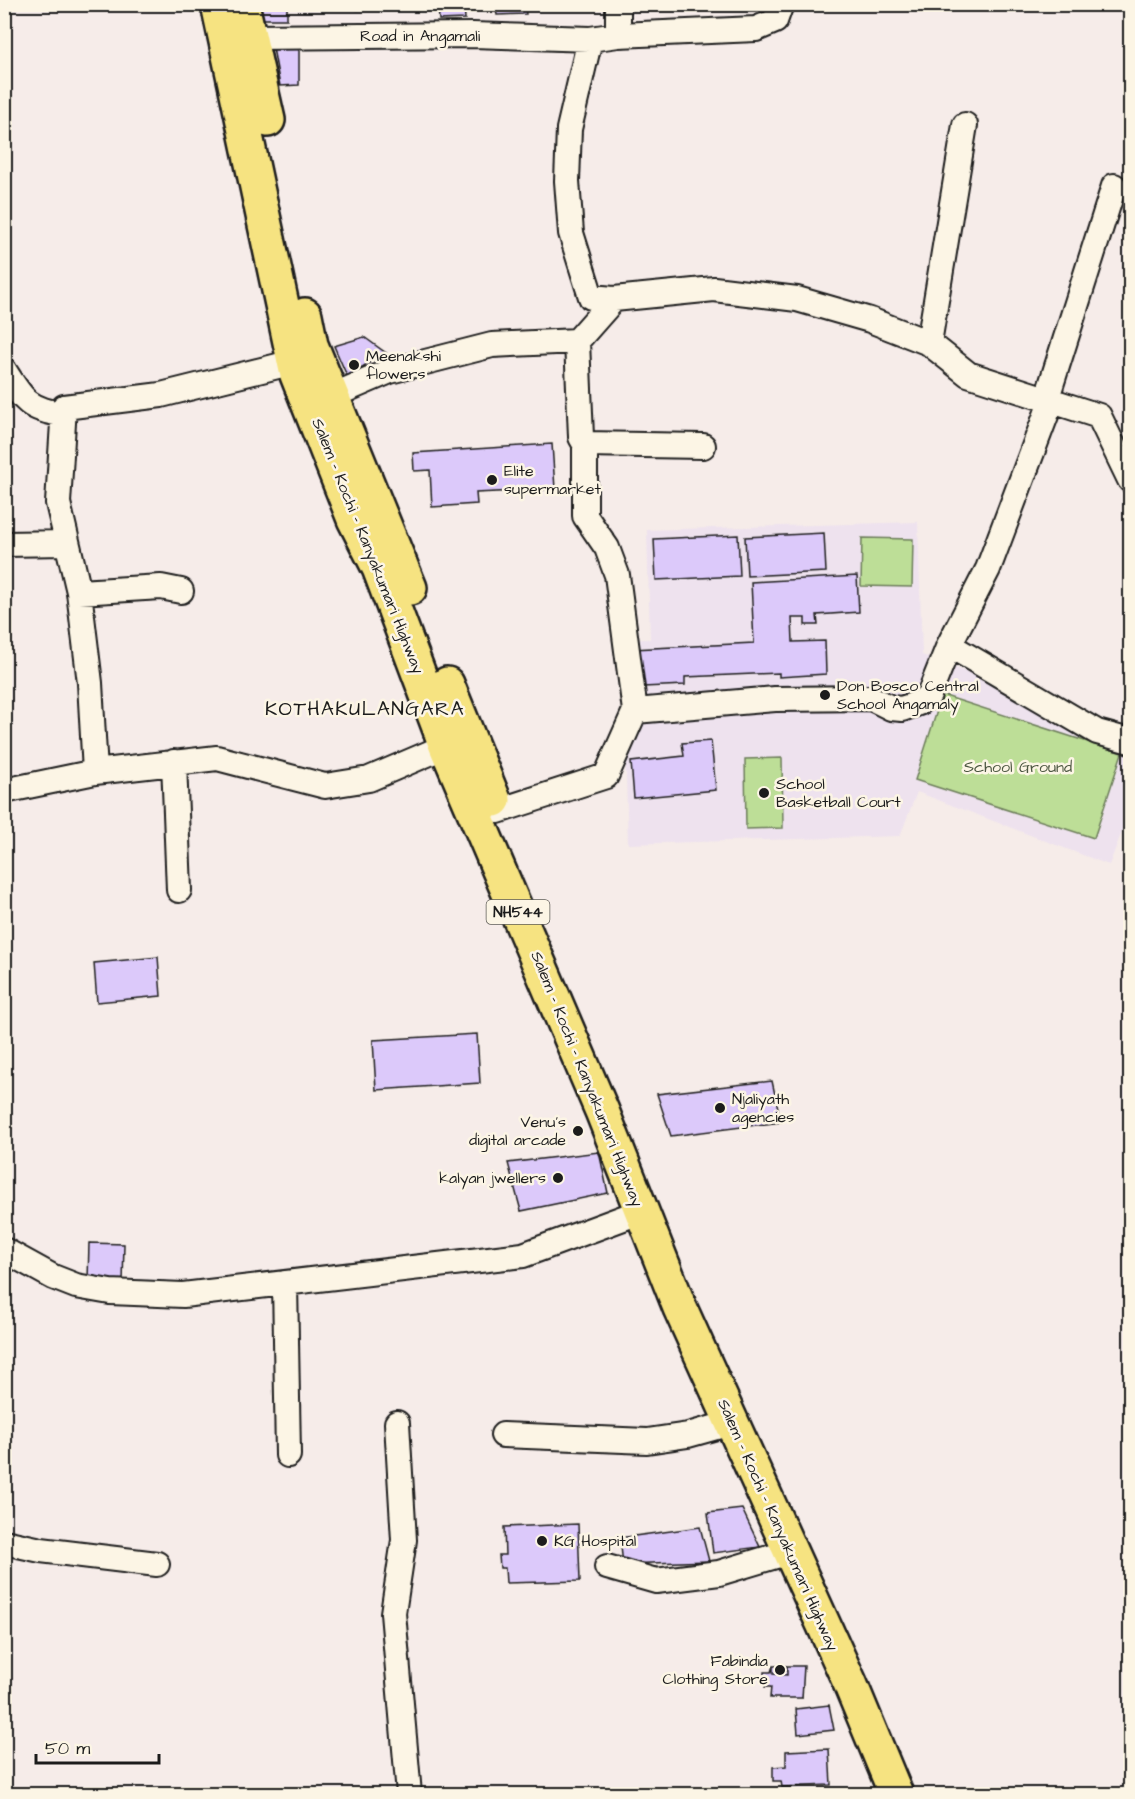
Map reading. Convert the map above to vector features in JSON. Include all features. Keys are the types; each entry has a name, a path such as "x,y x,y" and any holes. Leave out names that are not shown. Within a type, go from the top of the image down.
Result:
{"highway":[{"name":"Salem - Kochi - Kanyakumari Highway","path":"218,4 294,362 354,519 379,568 446,746 642,1211 680,1308 850,1683 896,1794"},
{"name":"Salem - Kochi - Kanyakumari Highway","path":"242,4 251,37 311,345 400,560 498,811 624,1109 695,1291 879,1696 919,1794"}],"street":[{"path":"618,4 618,35"},
{"name":"Road in Angamali","path":"251,37 473,35 590,39 618,35 756,29 775,21 781,4"},
{"path":"590,39 569,129 567,181 571,233 591,297 614,299 714,289 797,298 870,320 929,343 968,374 1099,416 1131,480"},
{"path":"929,343 965,125"},
{"path":"635,711 775,699 871,698 891,708 912,707 929,695 949,645 988,570 1048,401 1114,186"},
{"path":"498,811 606,776 635,711 617,575 607,548 585,516 585,444 581,437 577,341 614,299"},
{"path":"332,396 390,372 492,345 577,341"},
{"path":"95,772 90,683 79,592 58,502 64,407 161,395 294,362"},
{"path":"4,370 20,398 32,405 63,414"},
{"path":"585,444 703,446"},
{"path":"4,544 66,543"},
{"path":"79,592 161,587 181,591"},
{"path":"949,645 1097,732 1131,741"},
{"path":"4,791 95,772 217,758 325,786 369,779 446,746"},
{"path":"174,762 179,890"},
{"path":"4,1250 53,1277 76,1286 110,1292 183,1294 523,1255 642,1211"},
{"path":"285,1283 288,1455"},
{"path":"397,1423 404,1540 393,1613 409,1794"},
{"path":"503,1435 647,1441 688,1435 731,1423"},
{"path":"4,1542 40,1550 157,1564"},
{"path":"608,1567 656,1581 719,1573 789,1552"}],"shaded area":[{"name":"Don Bosco Central School Angamaly","path":"918,522 922,655 1130,735 1130,811 1109,865 917,792 900,836 628,844 622,640 650,639 647,530"}],"green space":[{"path":"862,538 913,539 912,587 861,586"},
{"name":"School Ground","path":"942,695 1122,753 1094,838 915,780"},
{"name":"School Basketball Court","path":"782,758 783,828 746,829 745,759"}],"building":[{"path":"259,4 287,4 287,19 259,19"},
{"path":"356,4 389,4 389,6 357,10"},
{"path":"433,4 464,4 465,19 439,20 438,5"},
{"path":"495,4 525,4 526,14 497,15"},
{"path":"299,38 299,85 280,86 273,48"},
{"name":"Meenakshi flowers","path":"364,337 386,353 347,376 334,346"},
{"name":"Elite supermarket","path":"552,444 555,489 476,493 477,504 432,507 430,470 414,471 413,453"},
{"path":"824,533 826,572 747,576 745,537"},
{"path":"738,535 740,576 656,580 654,539"},
{"path":"857,576 859,612 817,615 818,625 805,625 805,618 792,618 793,642 825,641 826,674 779,677 779,673 685,677 685,685 643,687 633,649 754,643 751,582"},
{"path":"711,741 716,790 634,798 631,762 684,756 682,743"},
{"path":"158,957 161,996 97,1002 94,963"},
{"path":"477,1034 480,1083 376,1090 373,1040"},
{"name":"Njaliyath agencies","path":"772,1081 781,1122 671,1136 657,1094"},
{"name":"kalyan jwellers","path":"599,1152 608,1193 521,1211 508,1163"},
{"path":"89,1243 124,1244 123,1283 88,1281"},
{"path":"742,1509 760,1547 713,1553 708,1513"},
{"name":"KG Hospital","path":"578,1524 580,1581 506,1583 505,1568 500,1568 499,1555 505,1555 504,1527"},
{"path":"700,1527 709,1561 623,1564 620,1538"},
{"path":"773,1666 804,1666 802,1698 770,1698 771,1687 765,1687 764,1672 771,1672"},
{"name":"Fabindia Clothing Store","path":"773,1666 787,1666 787,1675 773,1674"},
{"path":"829,1705 834,1730 798,1734 796,1709"},
{"path":"829,1749 831,1785 782,1787 781,1781 773,1781 773,1767 786,1766 786,1751"}],"place":[{"name":"Meenakshi flowers","path":"354,365"},
{"name":"Elite supermarket","path":"492,480"},
{"name":"Don Bosco Central School Angamaly","path":"825,695"},
{"name":"School Basketball Court","path":"764,793"},
{"name":"Njaliyath agencies","path":"720,1108"},
{"name":"Venu's digital arcade","path":"578,1131"},
{"name":"kalyan jwellers","path":"558,1178"},
{"name":"KG Hospital","path":"542,1541"},
{"name":"Fabindia Clothing Store","path":"780,1670"}],"district":[{"name":"KOTHAKULANGARA","path":"365,709"}]}
